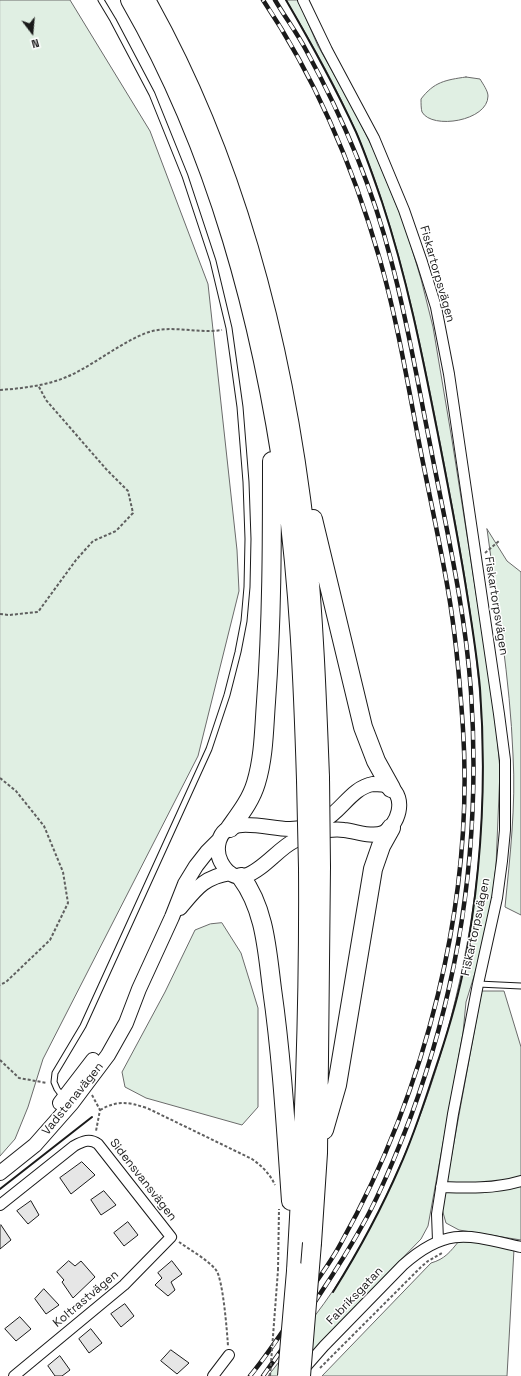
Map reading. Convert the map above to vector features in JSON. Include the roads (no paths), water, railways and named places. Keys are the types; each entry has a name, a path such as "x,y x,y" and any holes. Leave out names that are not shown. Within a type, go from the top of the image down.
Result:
{"highway":[{"path":"130,0 163,61 207,164 244,280 258,334 272,404 286,493 296,592 303,705 313,779"},
{"path":"146,0 175,54 193,92 237,210 258,277 271,331 285,397 300,490 310,584 317,704 313,779 318,1153 312,1243 308,1374"},
{"path":"225,834 251,797 256,782 261,757 267,691 271,613 272,404"},
{"path":"292,436 363,727 376,761 391,788"},
{"path":"318,1153 336,1085 373,869 381,846 391,828"},
{"path":"287,1271 302,1162 314,868"},
{"path":"235,875 248,886 261,916 279,1040 287,1271 287,1376"}],"main road":[{"path":"235,875 221,862 219,857 218,851 225,834 249,824 291,829 308,826 322,821 332,814 358,789 367,785 382,784 391,788 396,795 399,804 399,813 391,828"},
{"name":"Vadstenavägen","path":"172,917 204,881 218,875 254,873 286,844 308,835 331,830 344,830 374,835 391,828"},
{"name":"Vadstenavägen","path":"0,1173 35,1145 68,1100 108,1055 126,1023 139,989 186,884 196,866 207,852 225,834"}],"street":[{"name":"Fiskartorpsvägen","path":"303,0 327,50 374,138 404,210 436,307 448,374 505,760 505,830 498,891 459,1077 441,1188 437,1214 443,1240"},
{"name":"Sidensvansvägen","path":"0,1205 74,1146 82,1141 93,1140 98,1144 171,1237"},
{"path":"441,1188 495,1187 521,1181"},
{"name":"Koltrastvägen","path":"14,1376 124,1285 171,1237"},
{"path":"443,1240 458,1237 472,1237 521,1247"},
{"name":"Fabriksgatan","path":"298,1376 324,1346 403,1265 415,1254 443,1240"},
{"path":"213,1376 229,1355"}],"lane":[{"path":"68,1100 57,1089 54,1082 55,1073 83,1026 209,749 227,695 238,652 244,621 247,587 248,539 246,482 240,407 229,328 213,261 187,183 152,94 101,0"},
{"path":"478,984 521,986"}],"railway":[{"path":"250,1376 277,1340 337,1251 371,1184 397,1123 420,1059 438,994 452,928 461,861 464,795 462,712 451,607 441,550 386,281 370,226 346,159 332,126 300,61 263,0"},
{"path":"263,1376 318,1298 367,1217 385,1180 411,1116 429,1064 455,960 464,907 470,854 473,801 471,692 464,628 448,533 412,349 397,282 375,206 344,126 299,37 275,0"}]}
